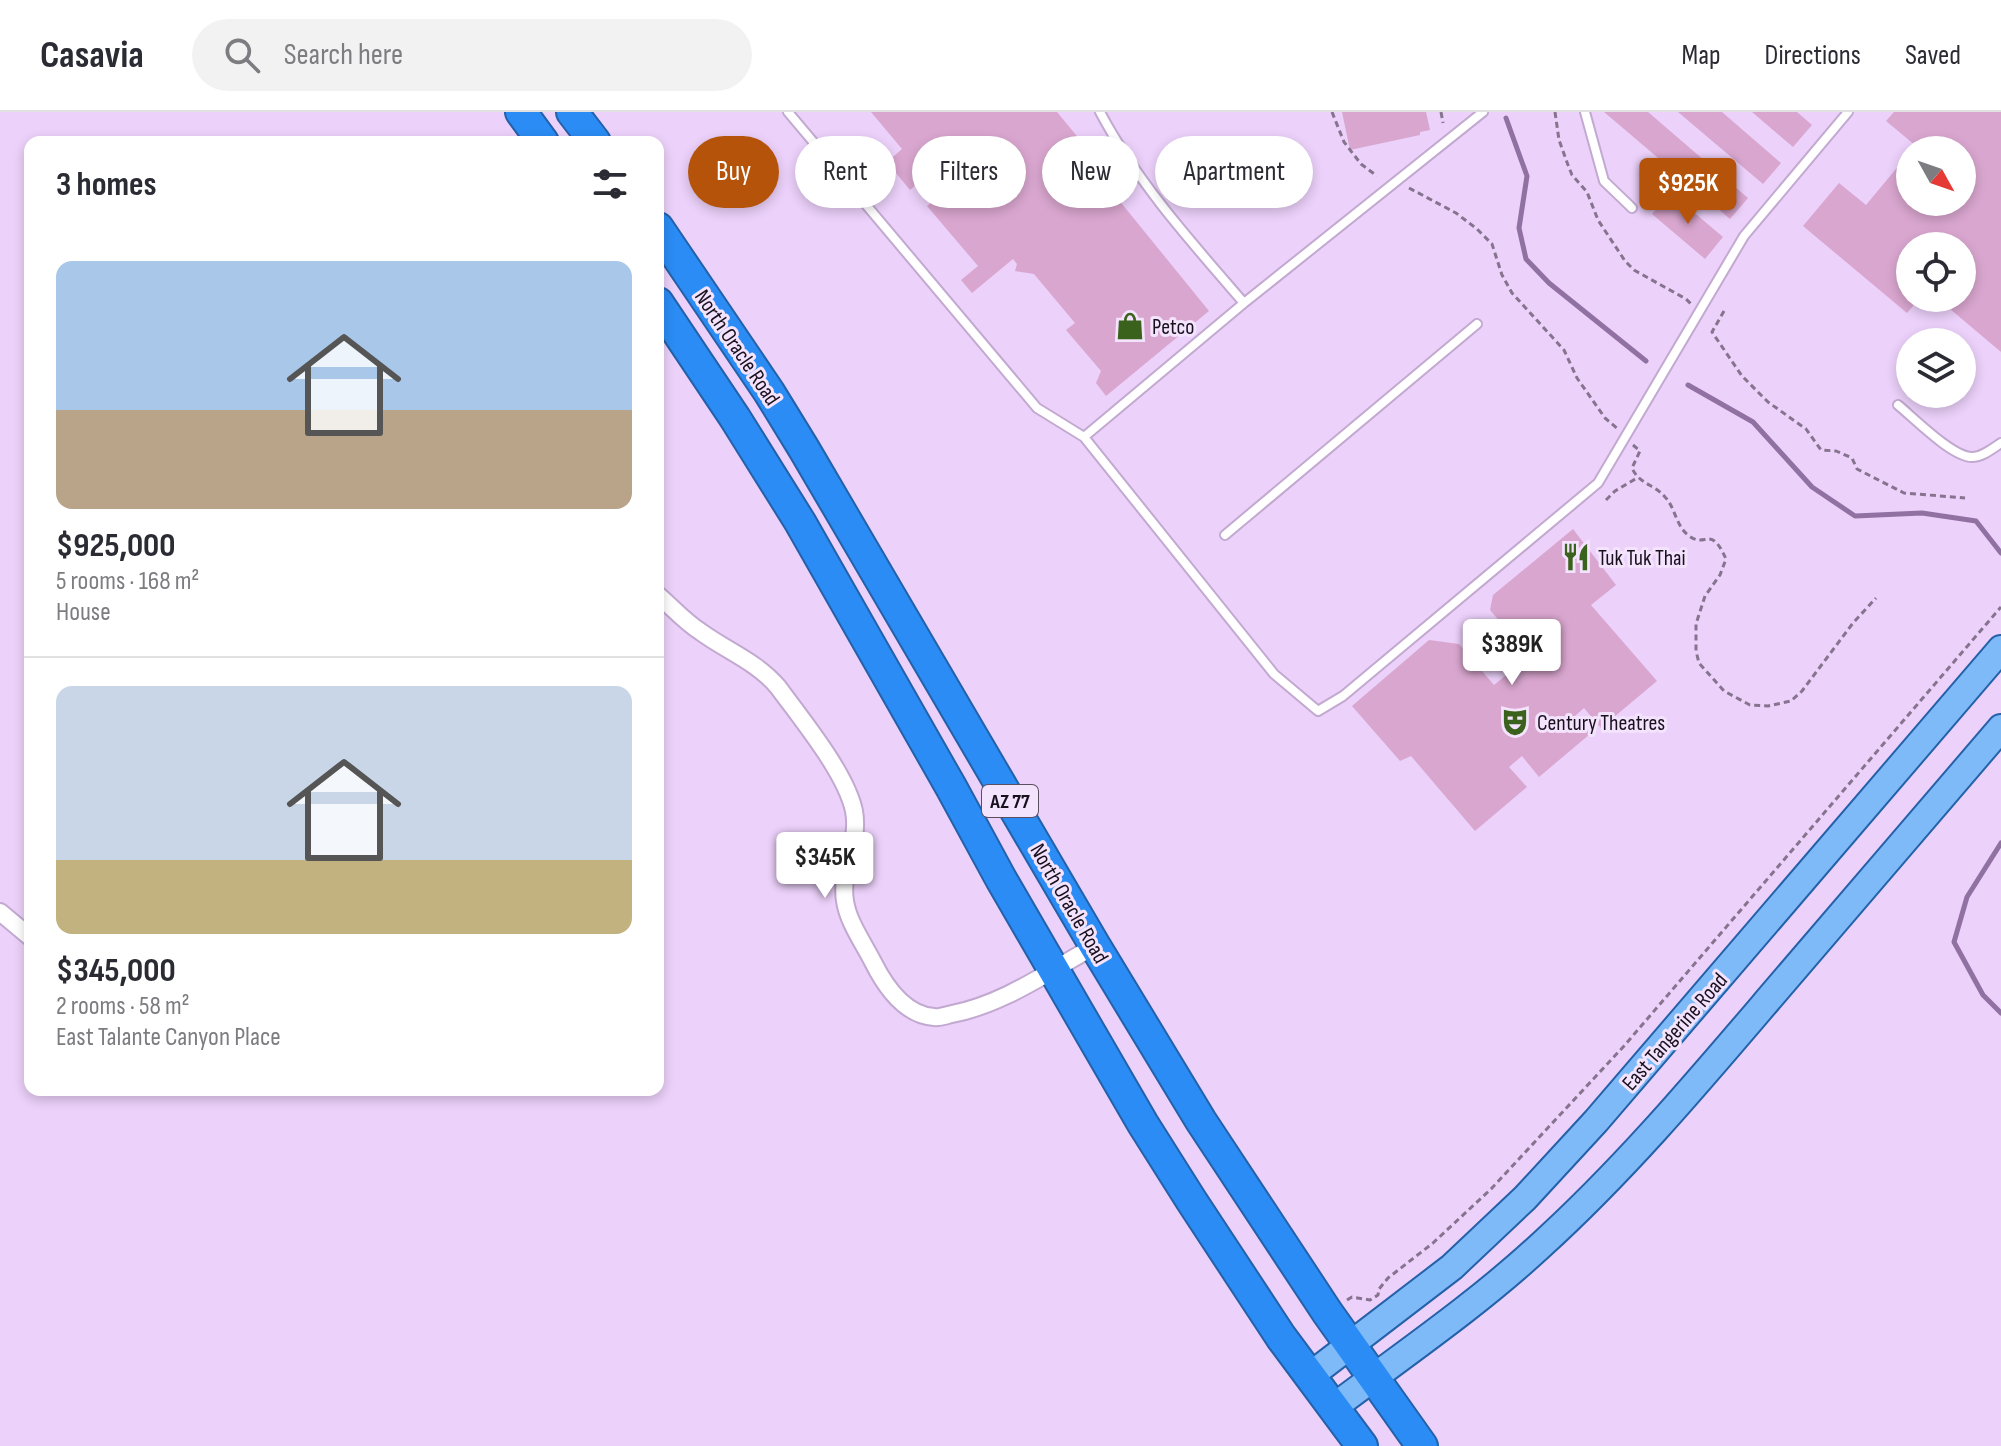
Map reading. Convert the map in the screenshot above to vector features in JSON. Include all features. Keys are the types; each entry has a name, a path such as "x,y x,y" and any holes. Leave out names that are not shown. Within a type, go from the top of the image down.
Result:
{"highway":[{"path":"521,112 539,136"},
{"path":"572,112 590,136"},
{"name":"North Oracle Road","path":"664,237 728,329 804,449 1201,1121 1349,1345 1422,1446"},
{"name":"North Oracle Road","path":"664,312 800,522 1111,1072 1281,1337 1362,1446"}],"main road":[{"name":"East Tangerine Road","path":"1311,1375 1452,1267 1559,1162 2001,649"},
{"path":"1334,1407 1477,1299 1525,1259 1602,1186 1732,1042 2001,728"}],"street":[{"path":"664,600 699,631 768,674 838,772 848,791 856,825 844,880 846,907 876,968 893,994 915,1012 934,1017 972,1010 995,1001 1095,946"},
{"path":"0,912 24,932"}],"lane":[{"path":"788,112 1037,408 1084,437 1274,674 1318,711 1343,696 1598,483 1744,236 1848,112"},
{"path":"1100,112 1118,146 1148,186 1244,303"},
{"path":"1084,437 1244,303 1483,112"},
{"path":"1585,112 1604,181 1632,208"},
{"path":"1225,535 1477,324"},
{"path":"1902,408 1953,450 1964,455 1973,457 2001,443"}],"path":[{"path":"1332,112 1344,142 1361,164 1377,176"},
{"path":"1441,112 1443,123"},
{"path":"1555,112 1559,140 1572,175 1587,192 1598,220 1625,261 1634,270 1692,305"},
{"path":"1408,186 1456,213 1492,244 1502,275 1512,293 1564,350 1577,378 1605,418 1619,430 1615,436 1625,438 1640,451 1632,468 1637,478 1668,499 1686,534 1697,540 1710,538 1719,543 1726,559 1720,575 1705,596 1696,624 1696,651 1699,663 1724,691 1750,705 1768,706 1791,701 1876,598"},
{"path":"1724,311 1712,332 1742,376 1768,402 1806,429 1821,450 1836,451 1852,458 1857,469 1904,493 1965,498"},
{"path":"1606,500 1637,478"},
{"path":"1349,1299 1370,1300 1378,1295 1388,1278 1433,1243 1491,1189 1603,1069 2001,607"}],"building":[{"path":"871,112 1057,112 1077,136 1042,136 1042,208 1125,208 1209,311 1106,396 1096,383 1101,371 1066,330 1075,323 1034,274 1015,271 1017,264 1013,259 972,293 961,280 978,266 929,208 1026,208 1026,136 912,136 910,190 896,173 896,154 902,149 896,142 896,136 891,136"},
{"path":"1342,112 1426,112 1430,130 1420,132 1420,135 1350,150"},
{"path":"1604,112 1648,112 1748,198 1730,219"},
{"path":"1678,112 1722,112 1781,163 1763,184"},
{"path":"1752,112 1797,112 1812,125 1793,147"},
{"path":"1894,112 2001,112 2001,352 1954,312 1976,312 1976,232 1896,232 1896,304 1803,226 1839,183 1866,205 1896,169 1896,216 1976,216 1976,136 1904,136 1886,121"},
{"path":"1671,193 1723,237 1705,259 1652,214"},
{"path":"1573,529 1616,585 1591,605 1657,681 1601,728 1584,708 1575,716 1590,734 1539,777 1522,756 1509,767 1527,787 1475,831 1411,756 1400,761 1352,706 1429,640 1459,644 1494,685 1529,656 1490,610 1493,595"}],"waterway":[{"path":"1506,118 1527,176 1519,228 1526,259 1549,283 1646,361"},
{"path":"1688,385 1753,422 1812,487 1855,516 1922,513 1976,521 2001,553"},
{"path":"2001,843 1967,897 1954,942 1983,995 2001,1013"}],"place":[{"name":"Petco","path":"1130,326"},
{"name":"Tuk Tuk Thai","path":"1576,557"},
{"name":"Century Theatres","path":"1515,722"}]}
